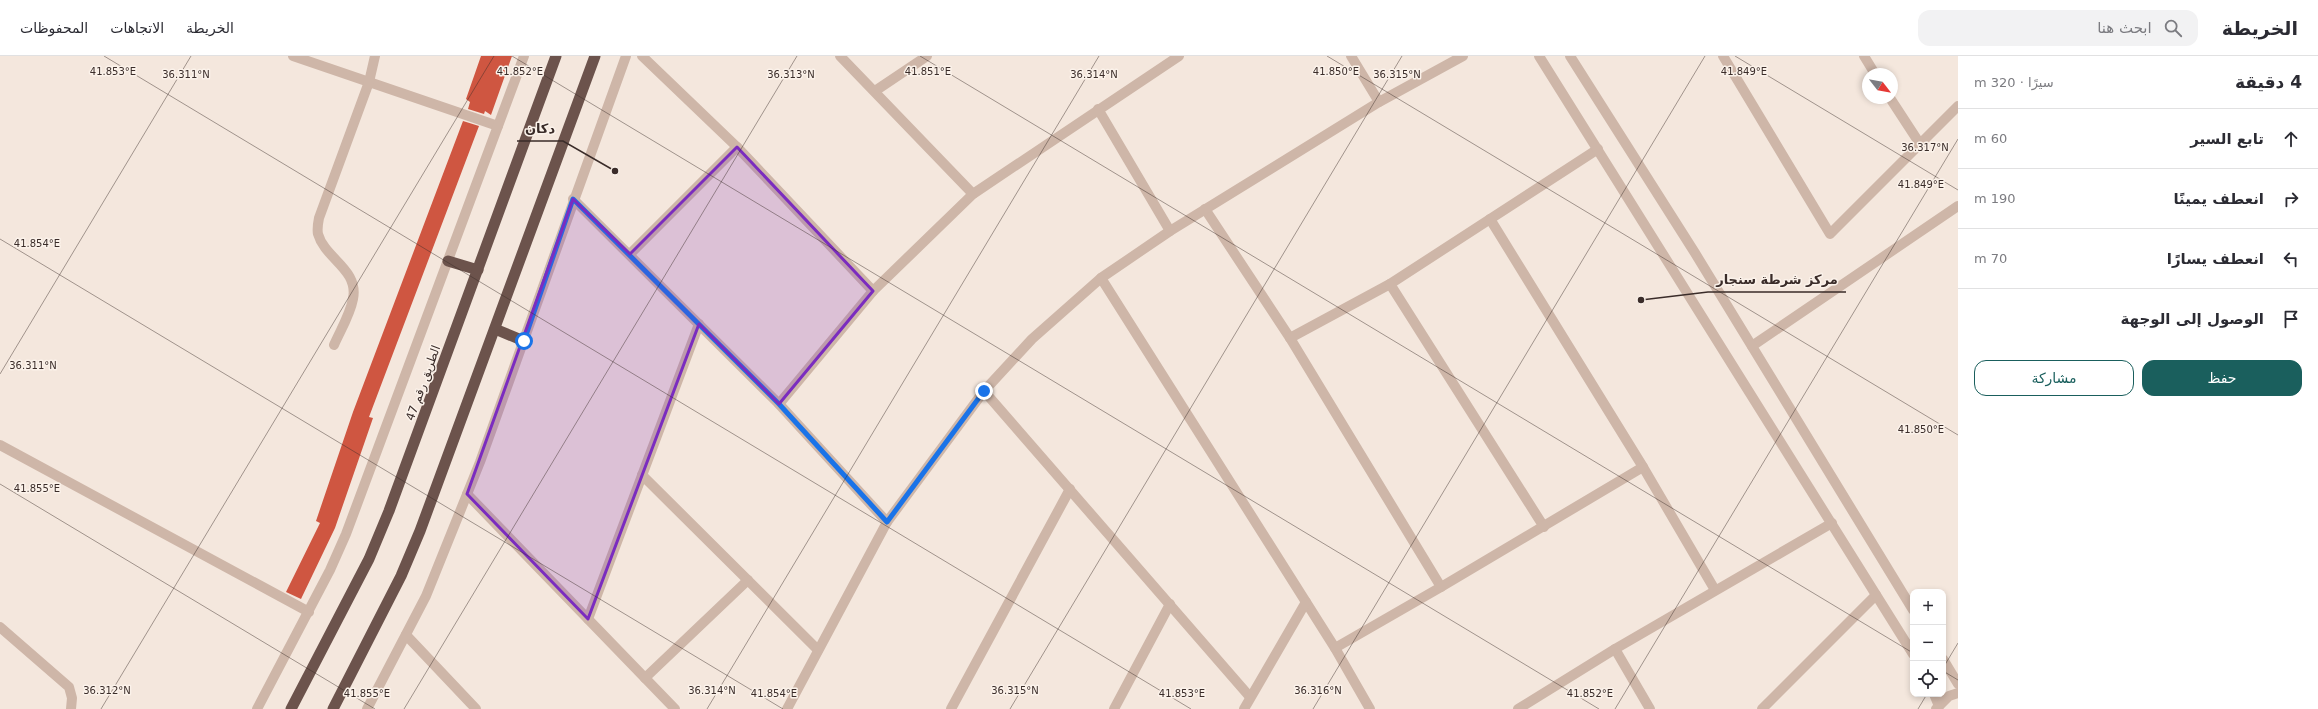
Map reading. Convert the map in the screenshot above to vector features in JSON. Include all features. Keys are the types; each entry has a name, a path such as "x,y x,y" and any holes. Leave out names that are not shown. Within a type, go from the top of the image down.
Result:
{"highway":[{"name":"الطريق رقم 47","path":"290,709 368,559 386,518 556,56"},
{"path":"333,709 410,557 595,56"},
{"path":"448,261 478,270"},
{"path":"495,329 524,341"}],"street":[{"path":"293,56 498,126"},
{"path":"334,345 354,299 353,283 345,268 325,248 318,233 319,218 369,82 375,56"},
{"path":"257,709 309,612 346,534 524,56"},
{"path":"367,709 426,596 467,494 524,341 573,199 626,56"},
{"path":"642,56 737,146 873,291"},
{"path":"840,56 973,194"},
{"path":"875,91 927,56"},
{"path":"779,404 873,291 973,194 1179,56"},
{"path":"1351,56 1379,102"},
{"path":"786,709 887,522 984,391 1032,339 1101,278 1170,231 1379,102 1463,56"},
{"path":"1539,56 1910,649"},
{"path":"1570,56 1752,346 1910,605"},
{"path":"1723,56 1830,234 1958,106"},
{"path":"1864,56 1871,68"},
{"path":"1894,104 1920,144"},
{"path":"1098,109 1170,231"},
{"path":"630,254 737,146"},
{"path":"1290,338 1390,284 1598,149"},
{"path":"573,199 630,254 779,404 887,522"},
{"path":"1752,346 1958,206"},
{"path":"1206,209 1290,338 1441,587"},
{"path":"1490,219 1643,467 1715,590"},
{"path":"1101,278 1335,648 1370,709"},
{"path":"1390,284 1544,527"},
{"path":"588,619 699,324"},
{"path":"984,391 1250,697"},
{"path":"0,445 309,612"},
{"path":"1335,648 1544,527 1643,467"},
{"path":"642,475 818,650"},
{"path":"951,709 1070,489"},
{"path":"467,494 675,709"},
{"path":"1518,709 1615,649 1832,523"},
{"path":"645,678 748,580"},
{"path":"1762,709 1876,595"},
{"path":"1244,709 1306,602"},
{"path":"1114,709 1170,604"},
{"path":"0,627 69,687 72,698 71,709"},
{"path":"406,635 476,709"},
{"path":"1615,649 1650,709"},
{"path":"1944,661 1958,684"},
{"path":"1935,697 1938,707 1958,692"}],"highlighted area":[{"path":"737,147 873,291 779,404 699,324 588,619 467,494 573,199 630,254"}],"building":[{"path":"481,56 512,56 491,115 485,111 484,114 468,109 470,102 466,99"},
{"path":"463,121 479,126 369,417 373,418 335,528 301,599 286,592 320,523 316,521 353,412"}],"place":[{"name":"دكان","path":"615,171"},
{"name":"مركز شرطة سنجار","path":"1641,300"}],"route":[{"path":"524,341 573,199 630,254 779,404 887,522 984,391"}]}
